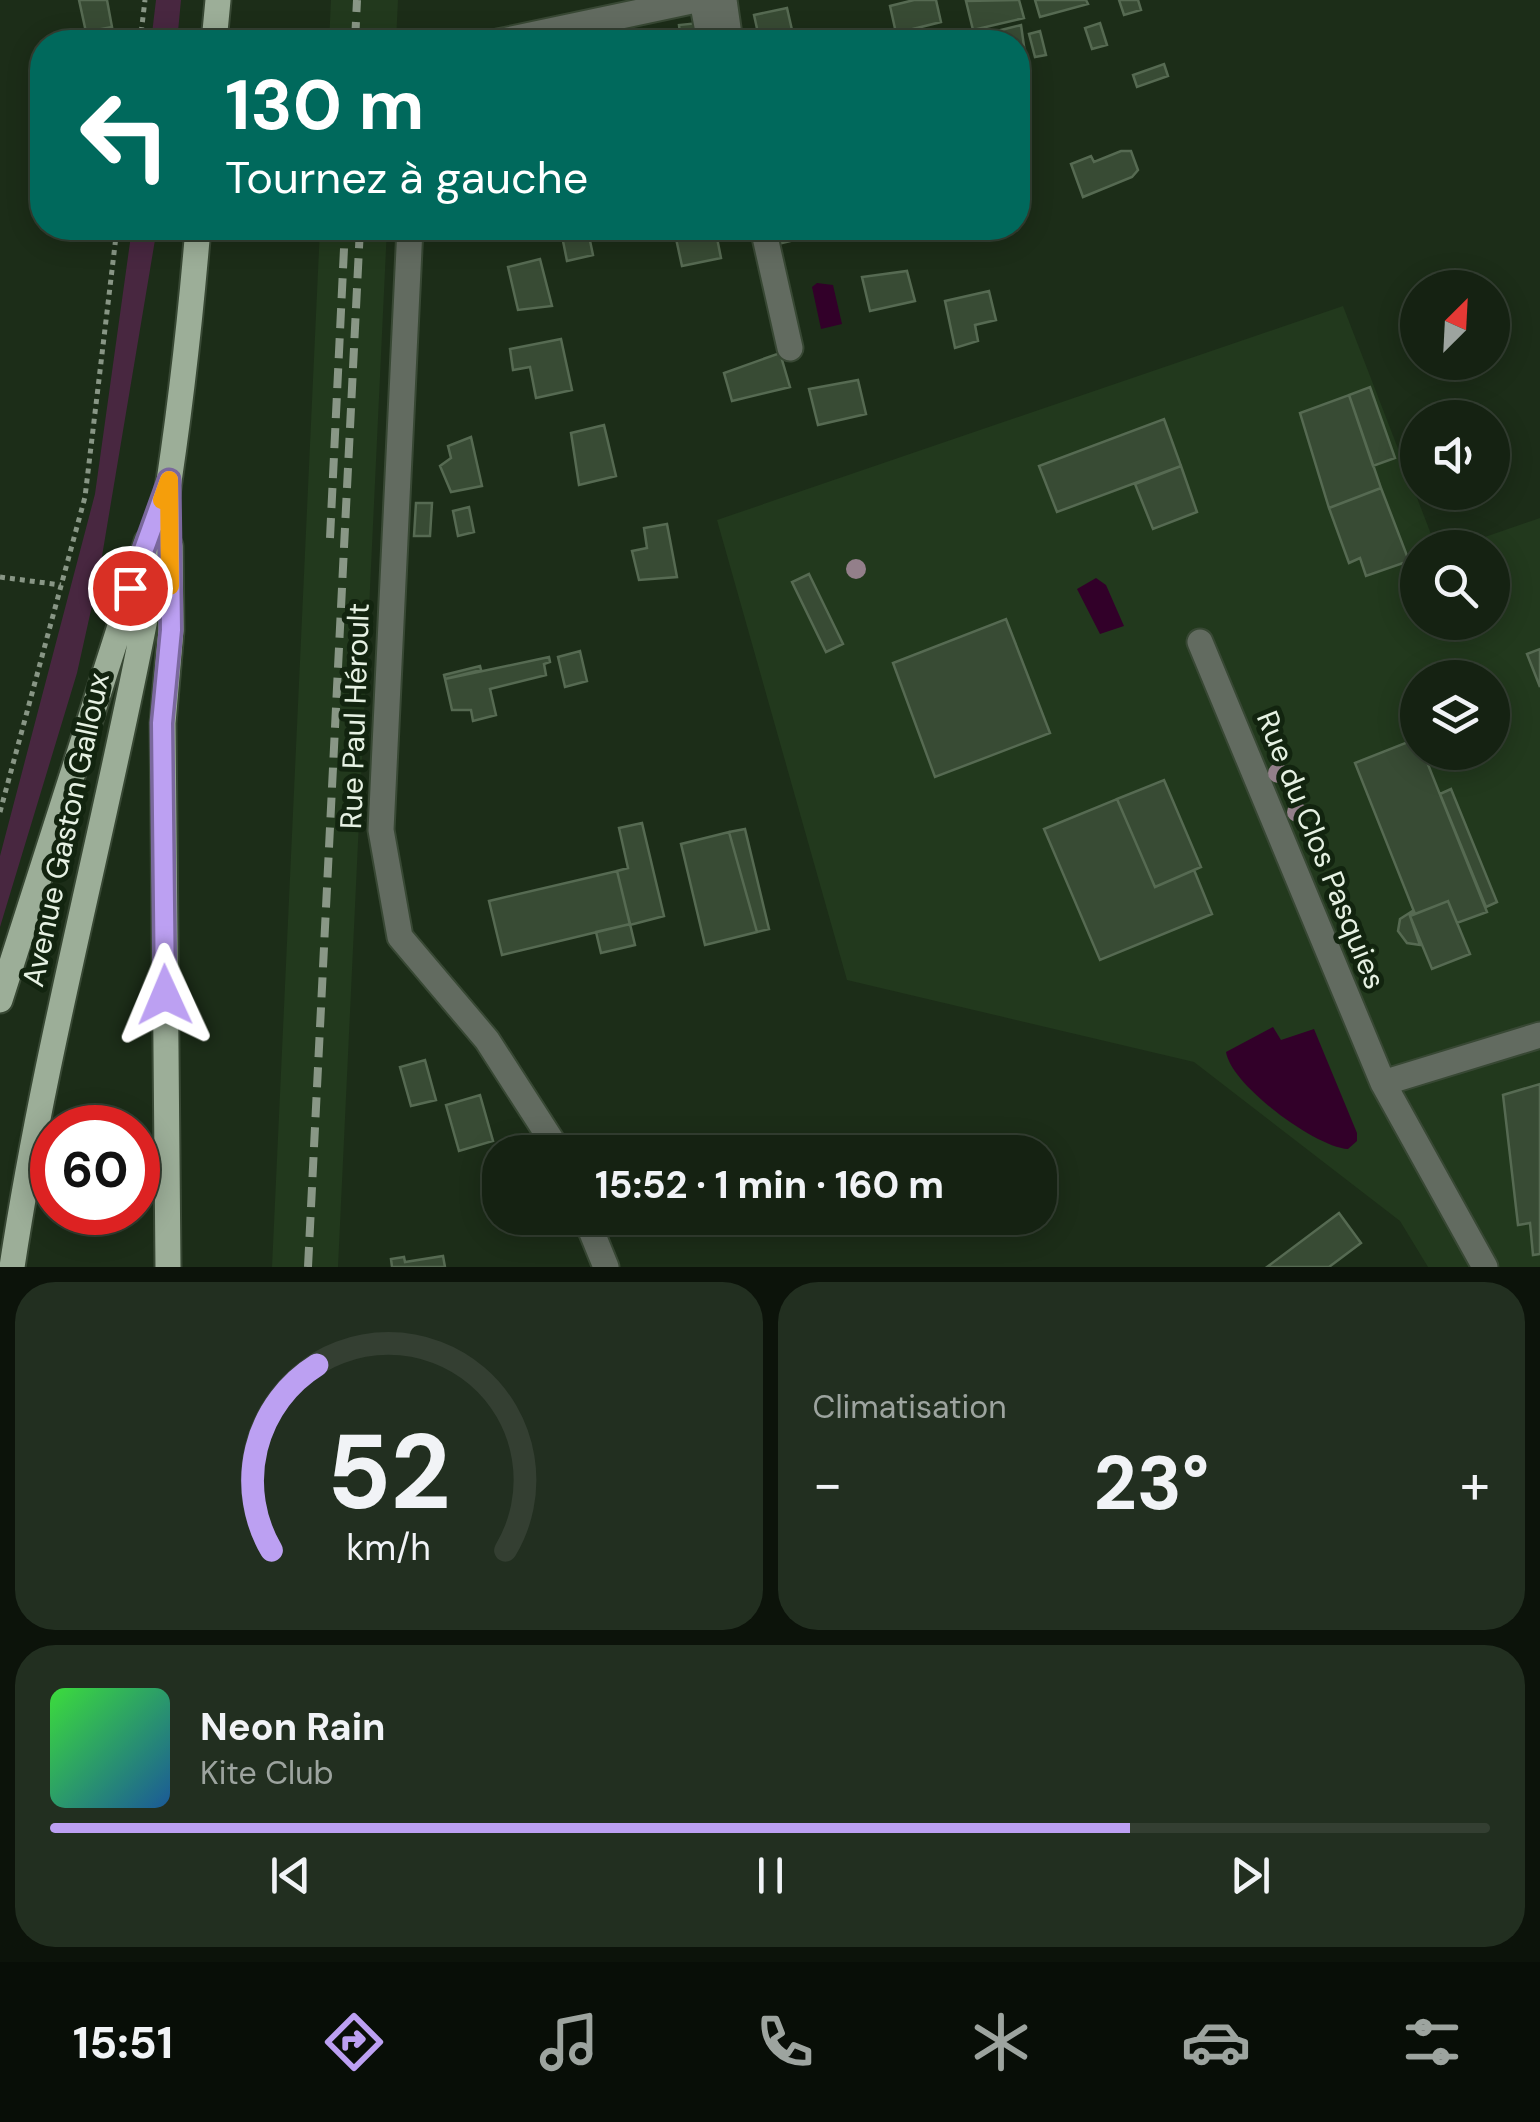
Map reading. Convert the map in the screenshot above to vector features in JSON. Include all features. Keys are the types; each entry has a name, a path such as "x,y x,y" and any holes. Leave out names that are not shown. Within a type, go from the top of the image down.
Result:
{"main road":[{"path":"215,30 218,0"},
{"name":"Avenue Gaston Galloux","path":"12,1267 42,1093 146,616 169,480 197,240"},
{"path":"0,1000 118,624 169,480"},
{"path":"168,1267 162,723 171,630 169,480"}],"street":[{"path":"555,30 699,0 707,30"},
{"path":"724,0 728,30"},
{"name":"Rue Paul Héroult","path":"409,240 381,830 400,938 487,1040 548,1135"},
{"path":"751,240 781,343 765,240"},
{"name":"Rue du Clos Pasquies","path":"1200,642 1383,1083 1485,1267"},
{"path":"1383,1083 1540,1035"},
{"path":"593,1235 606,1267"}],"path":[{"path":"141,30 145,0"},
{"path":"0,812 85,497 117,240"},
{"path":"0,577 61,585"}],"shaded area":[{"path":"156,0 181,0 178,30 152,30"},
{"path":"331,0 398,0 397,30 330,30"},
{"path":"130,240 155,240 99,574 77,673 0,927 0,856 95,494"},
{"path":"319,240 386,240 338,1267 272,1267"},
{"path":"817,283 833,285 842,324 821,329 812,287"},
{"path":"1343,306 1400,454 1400,510 1422,510 1429,530 1400,530 1400,640 1510,640 1510,530 1505,530 1540,518 1540,1267 1428,1267 1400,1221 1194,1062 847,980 717,520"},
{"path":"1096,578 1106,585 1124,626 1100,634 1077,589"},
{"path":"1273,1027 1281,1040 1314,1029 1357,1133 1357,1141 1348,1149 1316,1138 1276,1112 1231,1066 1226,1052"}],"building":[{"path":"79,0 107,0 112,27 86,30"},
{"path":"936,0 941,22 913,30 895,30 890,6"},
{"path":"1019,0 1024,18 973,30 966,1"},
{"path":"1035,0 1086,0 1088,4 1040,17"},
{"path":"1119,0 1138,0 1141,10 1124,15"},
{"path":"787,8 792,30 757,30 754,15"},
{"path":"698,23 699,30 680,30 679,25"},
{"path":"1100,23 1107,45 1092,49 1085,28"},
{"path":"1040,31 1046,55 1035,57 1030,34"},
{"path":"1164,64 1168,76 1137,87 1133,75"},
{"path":"1131,151 1138,170 1132,177 1083,197 1071,164 1091,156 1094,162"},
{"path":"590,240 593,255 567,261 563,241"},
{"path":"676,240 717,240 721,258 682,266"},
{"path":"540,259 552,306 518,310 508,267"},
{"path":"907,271 915,301 870,311 862,277"},
{"path":"989,291 996,320 975,325 978,341 955,348 945,301"},
{"path":"561,339 572,390 536,398 530,367 513,370 510,349"},
{"path":"780,353 790,387 732,401 724,373"},
{"path":"858,380 866,414 818,425 809,389"},
{"path":"1370,387 1395,458 1373,466 1349,395"},
{"path":"1349,395 1381,488 1329,508 1300,413"},
{"path":"1164,419 1181,466 1057,512 1039,466"},
{"path":"604,425 616,476 579,485 571,433"},
{"path":"471,437 482,486 451,492 440,466 451,458 448,446"},
{"path":"1181,466 1197,512 1153,529 1135,484"},
{"path":"1381,488 1400,538 1400,564 1366,576 1360,558 1349,563 1329,508"},
{"path":"416,503 432,503 430,536 414,536"},
{"path":"469,507 474,532 458,536 453,511"},
{"path":"667,524 677,577 639,580 632,551 647,548 644,528"},
{"path":"809,574 843,644 826,652 792,582"},
{"path":"1006,619 1050,733 935,777 893,663"},
{"path":"1540,649 1540,687 1527,654"},
{"path":"580,651 587,681 565,687 558,657"},
{"path":"549,657 550,662 544,664 546,675 490,689 496,715 473,721 471,710 452,710 445,679"},
{"path":"480,666 481,670 445,679 444,675"},
{"path":"1400,745 1400,770 1430,770 1487,912 1457,923 1448,901 1415,914 1355,763"},
{"path":"1164,780 1201,867 1155,887 1117,799"},
{"path":"1451,789 1497,902 1486,907 1440,794"},
{"path":"1117,799 1155,887 1194,870 1212,914 1100,960 1044,829"},
{"path":"642,823 664,916 630,925 617,871 628,868 619,828"},
{"path":"745,829 769,929 757,932 729,832"},
{"path":"729,832 757,932 705,945 681,844"},
{"path":"617,871 630,924 502,955 489,901"},
{"path":"1448,901 1470,954 1432,969 1410,916"},
{"path":"1414,910 1410,916 1420,945 1407,943 1398,931 1400,919"},
{"path":"630,924 635,945 601,953 596,932"},
{"path":"425,1060 436,1100 411,1106 400,1067"},
{"path":"1540,1084 1540,1254 1533,1255 1530,1223 1518,1225 1503,1095"},
{"path":"480,1095 491,1135 482,1135 482,1144 459,1151 446,1105"},
{"path":"1339,1213 1361,1243 1329,1267 1267,1267"},
{"path":"443,1256 445,1267 392,1267 391,1259 404,1257 405,1262"}],"railway":[{"path":"356,30 357,0"},
{"path":"330,538 344,240"},
{"path":"308,1267 359,240"}],"slow traffic":[{"path":"162,500 169,480 170,586"}],"route":[{"path":"130,588 169,480 171,630 162,723 165,995"}]}
